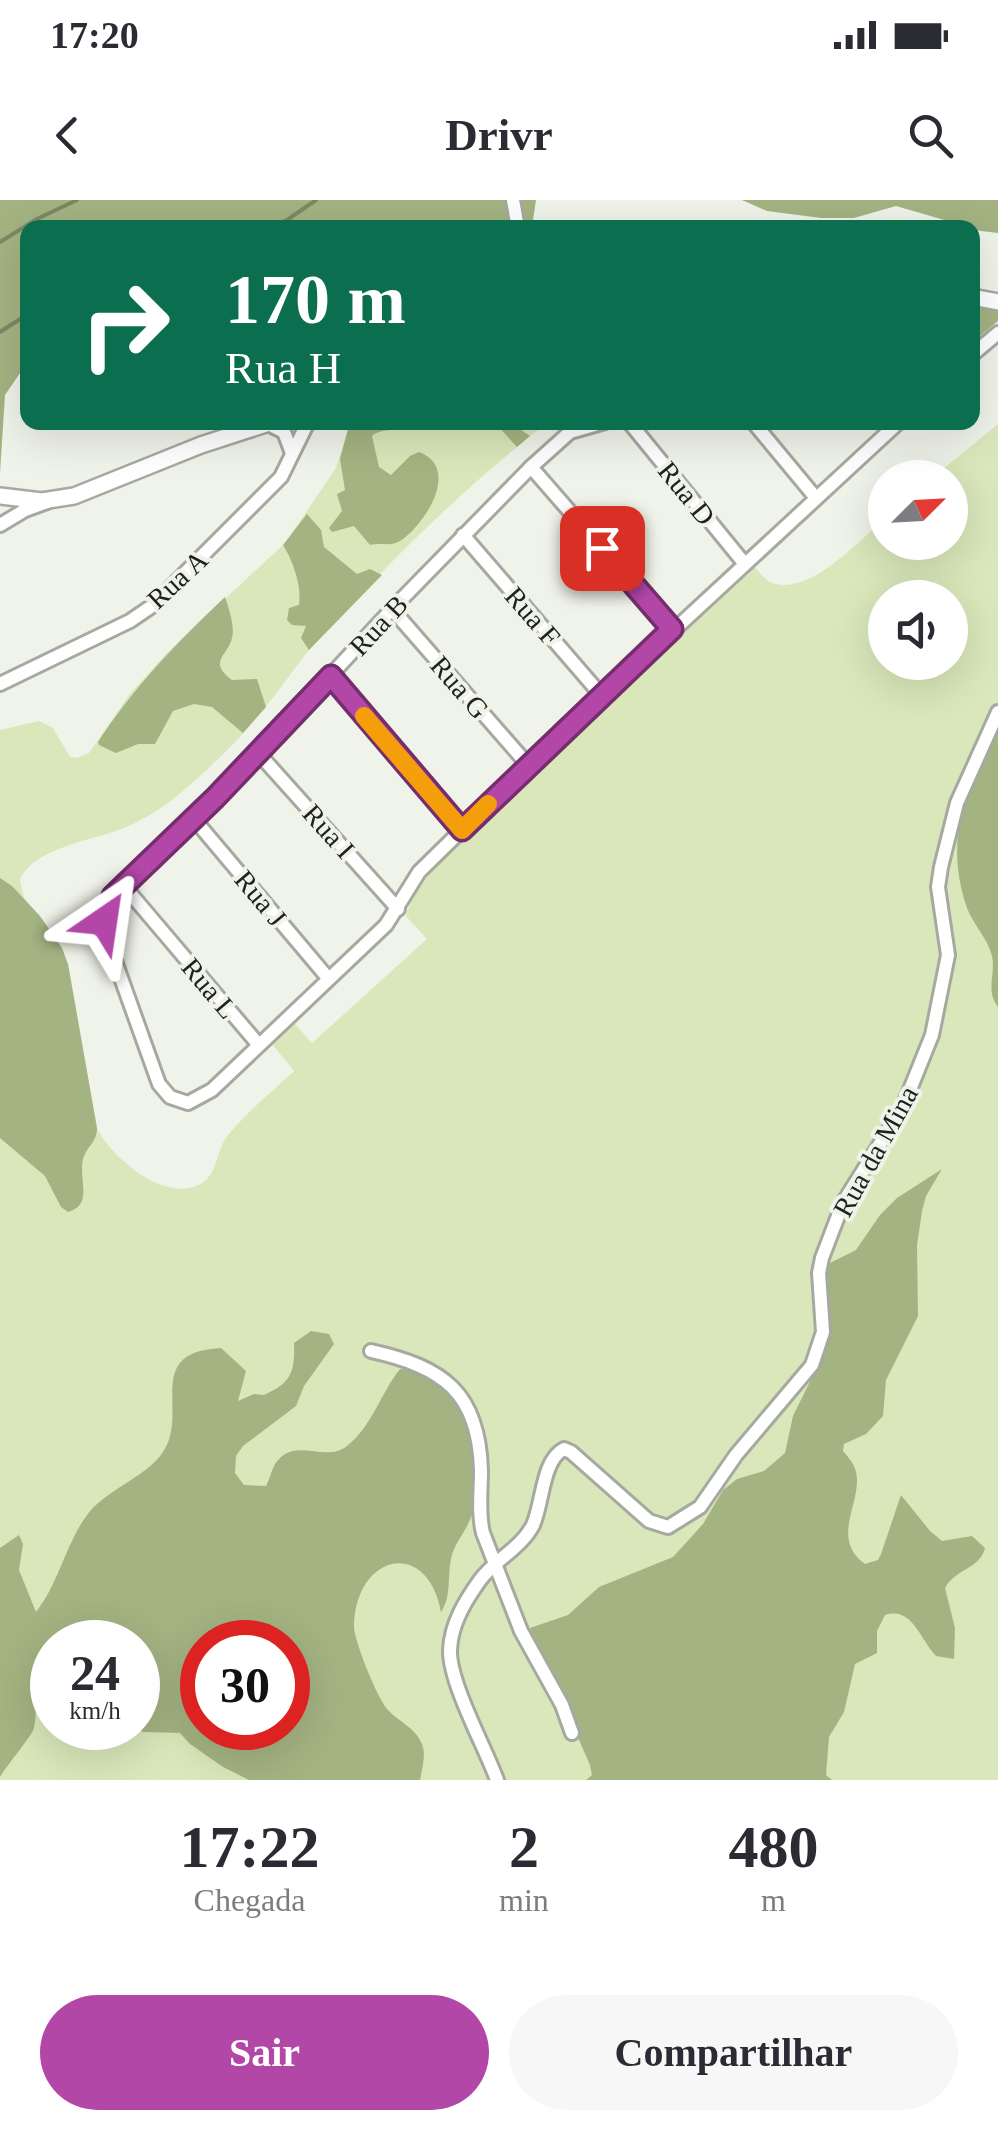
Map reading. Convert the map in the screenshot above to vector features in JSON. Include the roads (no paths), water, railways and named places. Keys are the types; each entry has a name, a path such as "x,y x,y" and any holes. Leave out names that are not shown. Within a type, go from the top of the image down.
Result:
{"street":[{"path":"0,525 25,510 247,430"},
{"path":"279,430 286,435 292,456"},
{"name":"Rua A","path":"0,684 106,634 152,606 276,483 304,430"},
{"name":"Rua B","path":"258,1044 208,1094 192,1102 180,1102 166,1094 155,1076 106,936 110,900 258,754 531,467 577,430"},
{"name":"Rua D","path":"636,430 744,563"},
{"path":"760,430 816,498"},
{"path":"258,1044 386,925 414,878 528,765 889,430"},
{"path":"531,467 672,629"},
{"path":"0,496 55,500"},
{"name":"Rua F","path":"463,536 602,696"},
{"name":"Rua G","path":"392,609 528,765"},
{"path":"331,676 462,830"},
{"name":"Rua da Mina","path":"494,1563 528,1532 553,1458 559,1451 572,1452 649,1521 668,1527 700,1507 736,1455 812,1365 822,1332 818,1273 822,1258 842,1203 902,1107 932,1034 948,955 938,887 941,868 957,803 998,712"},
{"name":"Rua I","path":"258,754 398,909"},
{"name":"Rua J","path":"194,819 328,978"},
{"name":"Rua L","path":"124,886 258,1044"},
{"path":"371,1352 405,1359 433,1372 465,1403 480,1452 480,1520 521,1631 562,1706 572,1733"},
{"path":"494,1563 462,1606 450,1650 460,1688 497,1780"}],"waterway":[{"path":"35,220 77,200"},
{"path":"287,220 316,200"},
{"path":"0,242 20,230"},
{"path":"0,332 20,319"}]}
